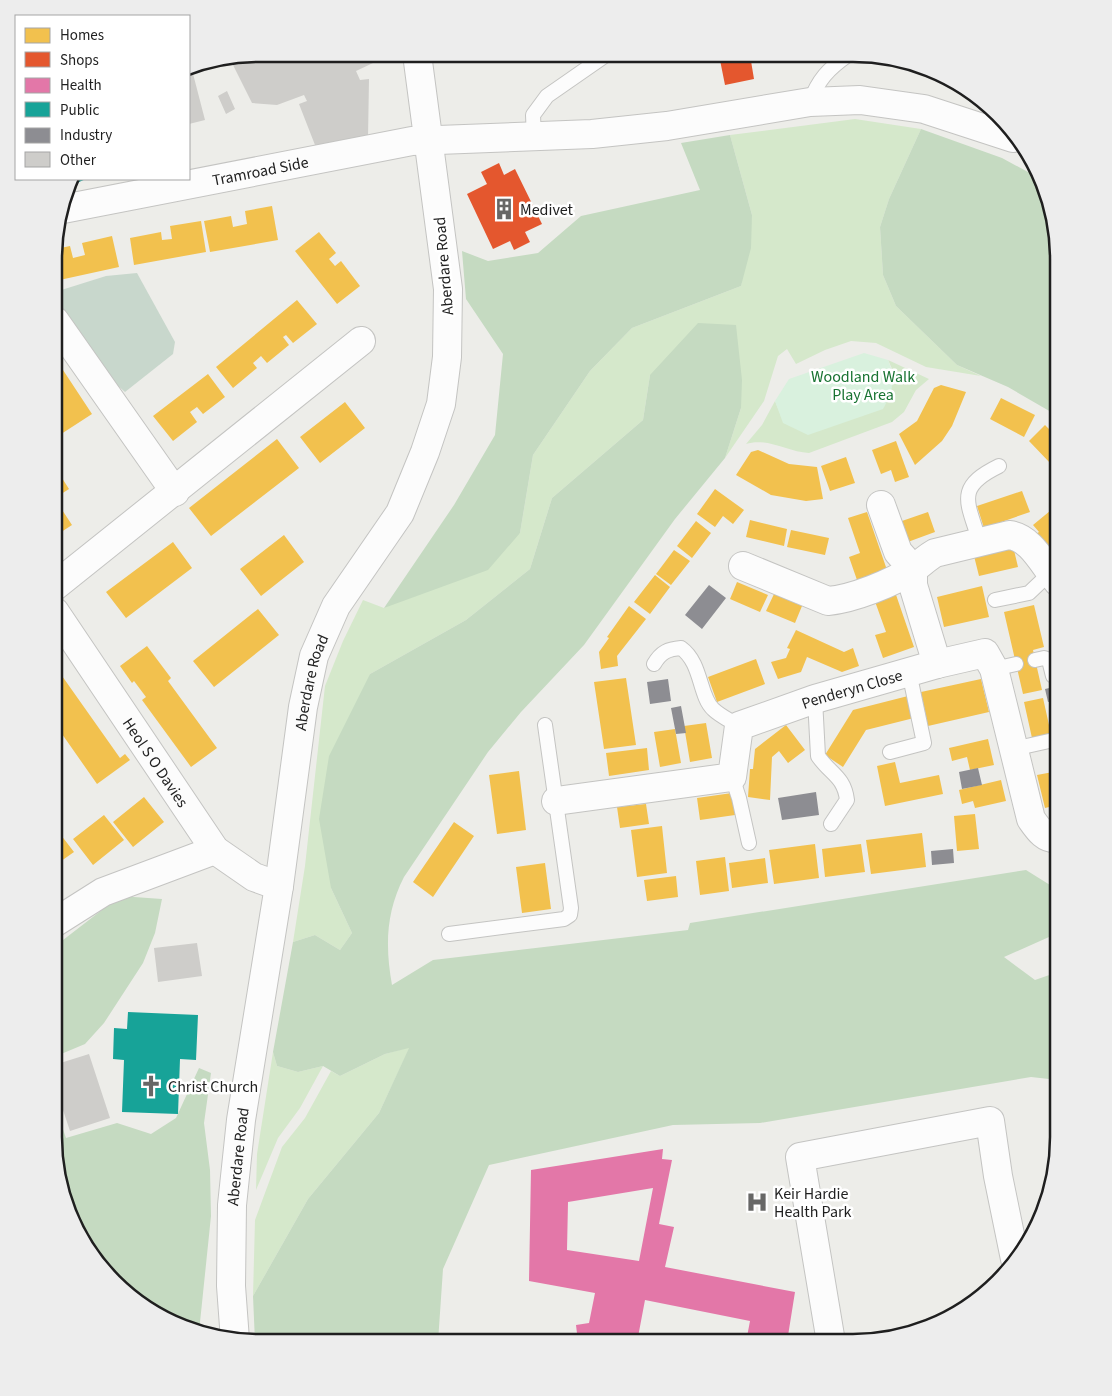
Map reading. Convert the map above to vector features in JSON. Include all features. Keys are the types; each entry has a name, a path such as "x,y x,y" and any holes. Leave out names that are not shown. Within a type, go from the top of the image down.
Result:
{"street":[{"name":"Aberdare Road","path":"234,1332 231,1286 232,1205 241,1120 279,886 303,707 314,656 336,606 400,513 425,452 441,404 448,357 448,289 418,62"},
{"name":"Tramroad Side","path":"69,208 167,191 350,152 428,140 534,138 666,126 810,102 860,100 924,108 1005,135"},
{"path":"62,331 174,492"},
{"path":"62,580 361,341"},
{"path":"881,505 898,552 913,569 913,585 937,664"},
{"path":"743,566 828,601 842,600 913,569 924,559 935,553 1009,535 1018,536 1026,542 1050,572"},
{"name":"Heol S O Davies","path":"62,622 215,850 254,877 279,886"},
{"name":"Penderyn Close","path":"739,726 815,699 937,664 986,653 1005,667 1014,749 1030,819 1042,834 1050,837"},
{"path":"556,801 732,777 739,726"},
{"path":"62,918 102,892 215,850"},
{"path":"830,1334 800,1157 990,1121 998,1176 1013,1250"}],"lane":[{"path":"534,138 533,115 547,96 596,62"},
{"path":"810,102 821,79 829,68 838,62"},
{"path":"980,543 968,502 969,488 979,476 999,466"},
{"path":"995,600 1029,592 1050,579"},
{"path":"654,664 659,655 670,649 681,648 688,652 712,708 739,726"},
{"path":"1035,660 1044,658 1049,660 1050,664"},
{"path":"890,752 924,743 909,672"},
{"path":"815,699 818,756 840,779 845,788 847,800 831,824"},
{"path":"449,934 564,919 570,915 571,908 545,725"},
{"path":"1014,749 1050,741"},
{"path":"732,777 739,798 749,843"}],"green space":[{"path":"855,119 921,129 889,199 880,227 883,275 896,306 957,365 981,376 926,367 876,343 851,341 825,350 796,364 787,349 778,356 764,401 725,458 741,408 650,375 643,420 552,498 530,569 466,620 370,674 331,888 352,933 340,950 315,935 293,942 305,866 325,686 343,641 363,600 384,608 520,533 533,455 590,371 632,328 741,286 752,215 730,135"},
{"path":"921,129 1002,158 1029,172 1039,196 1048,234 1050,260 1050,411 1008,387 957,365 896,306 883,275 880,227 889,199"},
{"path":"730,135 752,215 751,248 741,286 632,328 590,371 533,455 520,533 488,570 384,608 454,505 495,435 503,354 466,299 462,251 488,261 538,253 581,216 700,190 681,143"},
{"path":"698,323 736,325 742,380 741,408 725,458 675,519 584,645 521,712 488,752 404,877 390,916 388,957 392,985 433,960 688,930 690,923 1026,870 1050,885 1050,937 1004,957 1035,980 1050,975 1050,1079 1031,1077 760,1123 673,1125 489,1165 443,1269 439,1334 255,1334 253,1296 308,1199 379,1113 409,1048 385,1054 340,1076 323,1066 298,1072 277,1066 273,1052 293,942 315,935 340,950 352,933 331,888 319,819 329,756 370,674 466,620 530,569 552,498 643,420 650,375"},
{"name":"Woodland Walk Play Area","path":"864,353 888,360 893,380 889,397 883,409 808,435 783,423 775,401 789,379"},
{"path":"888,360 929,379 916,390 904,412 892,422 809,453 762,442 746,444 762,425 775,401 784,423 894,373"},
{"path":"120,896 162,899 155,933 143,963 104,1023 85,1044 62,1054 62,941"},
{"path":"410,1047 379,1113 308,1199 253,1296 255,1220 282,1147 305,1118 331,1071 340,1076 385,1054"},
{"path":"273,1052 277,1066 298,1072 323,1066 300,1108 278,1138 256,1190 257,1154"},
{"path":"199,1068 211,1073 204,1123 210,1170 211,1216 200,1324 173,1313 150,1300 130,1285 111,1266 89,1235 78,1212 69,1187 64,1162 62,1126 66,1138 117,1123 151,1134 176,1118"}],"shaded area":[{"path":"137,273 175,342 173,354 125,392 107,376 62,312 62,290 106,276"}],"building: Homes":[{"path":"272,206 278,240 210,252 204,221 231,216 233,227 247,224 245,211"},
{"path":"201,221 206,252 134,265 130,238 161,232 162,240 172,239 170,226"},
{"path":"319,232 336,253 329,259 335,266 341,261 360,286 337,304 295,251"},
{"path":"112,236 119,267 62,279 63,248 70,246 73,258 85,255 82,243"},
{"path":"297,300 317,324 293,343 286,335 283,337 289,345 267,363 261,356 253,363 257,368 233,388 216,367"},
{"path":"62,371 92,414 62,433"},
{"path":"208,374 225,397 203,414 197,407 190,412 197,422 173,441 153,416"},
{"path":"941,385 966,392 952,426 942,441 915,465 899,434 917,421 934,388"},
{"path":"1001,398 1035,415 1024,437 990,419"},
{"path":"345,402 365,428 320,463 300,437"},
{"path":"1045,425 1050,430 1050,463 1029,441"},
{"path":"277,439 299,468 211,536 189,508"},
{"path":"896,441 909,477 895,482 891,470 881,474 872,450"},
{"path":"758,450 789,464 817,467 823,499 806,501 771,495 736,475 751,452"},
{"path":"846,457 855,483 830,491 821,466"},
{"path":"62,478 69,489 62,494"},
{"path":"715,489 744,510 733,524 723,516 715,527 697,514"},
{"path":"1022,491 1030,512 984,528 977,506"},
{"path":"62,510 72,525 62,531"},
{"path":"1050,511 1050,551 1036,534 1039,532 1033,525"},
{"path":"867,512 887,570 857,580 849,557 860,553 848,518"},
{"path":"928,512 935,532 905,543 899,522"},
{"path":"750,520 787,529 784,546 746,537"},
{"path":"696,521 711,533 692,558 677,546"},
{"path":"791,530 829,538 825,555 787,547"},
{"path":"284,535 304,562 261,596 240,569"},
{"path":"173,542 192,568 126,618 106,592"},
{"path":"1013,546 1018,567 979,576 974,556"},
{"path":"674,550 690,561 671,585 656,574"},
{"path":"655,575 670,587 650,614 634,602"},
{"path":"737,582 768,595 760,612 730,599"},
{"path":"982,586 989,617 944,627 937,597"},
{"path":"894,589 914,647 883,658 875,635 886,632 873,596"},
{"path":"774,594 802,606 795,623 766,611"},
{"path":"1034,605 1044,647 1033,650 1042,690 1023,694 1004,612"},
{"path":"629,606 646,619 617,656 618,666 601,669 599,652"},
{"path":"258,609 279,635 214,687 193,661"},
{"path":"796,630 844,652 853,648 859,666 842,672 807,657 801,672 778,679 771,662 786,658 790,649 787,648"},
{"path":"147,646 171,678 168,681 217,748 191,767 142,700 146,697 134,681 132,683 120,666"},
{"path":"756,659 765,684 717,702 708,677"},
{"path":"62,676 120,758 125,754 130,760 97,784 62,734"},
{"path":"626,678 636,745 604,749 594,682"},
{"path":"981,679 989,712 928,726 921,692"},
{"path":"908,696 914,718 866,730 843,767 825,755 853,710"},
{"path":"1043,698 1050,734 1032,738 1024,702"},
{"path":"706,723 712,758 690,762 684,726"},
{"path":"786,725 805,750 788,763 779,751 772,757 770,800 748,797 750,769 753,769 755,749"},
{"path":"675,729 681,763 660,767 654,732"},
{"path":"988,739 994,765 970,770 967,757 952,761 949,748"},
{"path":"647,748 649,770 609,776 606,753"},
{"path":"895,762 900,783 939,775 943,794 885,806 877,766"},
{"path":"519,771 526,830 497,834 489,775"},
{"path":"1050,773 1050,807 1045,808 1037,775"},
{"path":"1001,780 1006,801 975,808 973,801 962,804 959,790"},
{"path":"732,793 735,815 700,820 697,798"},
{"path":"144,797 164,822 133,847 113,822"},
{"path":"646,804 649,824 620,828 617,807"},
{"path":"975,814 979,849 957,851 954,816"},
{"path":"104,815 124,840 93,865 73,839"},
{"path":"454,822 474,836 433,897 413,882"},
{"path":"662,826 667,873 637,877 631,830"},
{"path":"922,833 926,867 871,874 866,840"},
{"path":"62,836 74,852 62,860"},
{"path":"815,844 819,878 774,884 769,850"},
{"path":"861,844 865,872 825,877 822,849"},
{"path":"725,857 729,891 700,895 696,861"},
{"path":"765,858 768,883 732,888 729,863"},
{"path":"545,863 551,909 522,913 516,867"},
{"path":"676,876 678,897 647,901 644,880"}],"building: Shops":[{"path":"720,62 751,62 754,79 725,85"},
{"name":"Medivet","path":"499,163 504,175 515,169 542,224 525,232 530,242 514,250 510,241 493,249 467,194 487,184 481,172"}],"building: Health":[{"path":"663,1149 662,1159 672,1160 659,1224 674,1227 665,1267 795,1292 788,1334 748,1334 750,1321 645,1300 639,1334 577,1334 576,1325 589,1323 595,1293 529,1281 531,1170","holes":["653,1188 639,1261 567,1250 568,1202"]}],"building: Public":[{"name":"Christ Church","path":"128,1012 198,1015 196,1060 180,1059 178,1114 122,1112 124,1060 113,1059 114,1028 127,1029"}],"building: Industry":[{"path":"709,585 726,598 702,629 685,615"},
{"path":"668,679 671,701 650,704 647,682"},
{"path":"1050,688 1050,702 1048,702 1045,689"},
{"path":"681,706 686,733 676,734 671,708"},
{"path":"978,768 982,785 962,789 959,772"},
{"path":"816,792 819,815 782,820 778,798"},
{"path":"953,849 954,863 932,865 931,851"}],"building: Other":[{"path":"260,62 373,62 356,71 360,80 369,79 368,138 315,145 299,104 307,101 304,95 277,105 252,103 233,64"},
{"path":"193,74 205,120 190,124 190,76"},
{"path":"227,91 235,109 226,114 218,96"},
{"path":"197,943 202,976 158,982 154,948"},
{"path":"89,1054 110,1118 70,1131 62,1107 62,1062"}],"place":[{"name":"Medivet","path":"504,209"},
{"name":"Christ Church","path":"151,1086"},
{"name":"Keir Hardie Health Park","path":"757,1202"}]}
